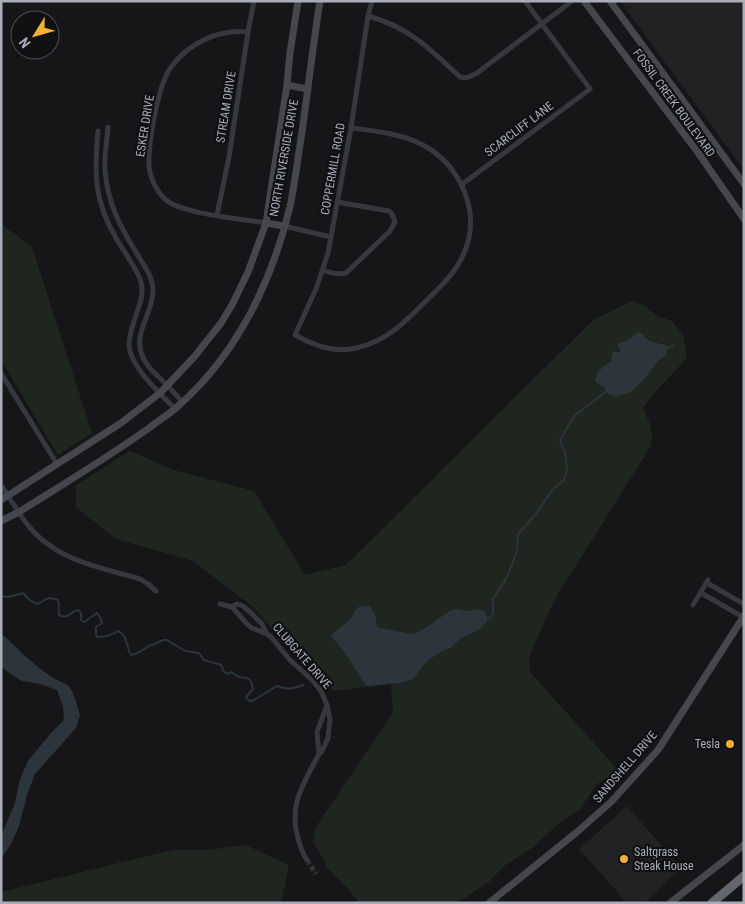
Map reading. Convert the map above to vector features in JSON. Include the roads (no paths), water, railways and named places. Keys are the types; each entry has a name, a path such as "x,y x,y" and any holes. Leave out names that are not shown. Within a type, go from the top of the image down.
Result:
{"highway":[{"path":"712,903 744,876"}],"main road":[{"name":"NORTH RIVERSIDE DRIVE","path":"1,500 122,423 160,394 195,356 221,323 232,305 248,272 266,223 298,1"},
{"name":"NORTH RIVERSIDE DRIVE","path":"1,521 19,512 122,448 175,409 211,372 232,345 261,293 269,273 293,191 320,1"},
{"name":"FOSSIL CREEK BOULEVARD","path":"584,1 699,154 744,219"},
{"name":"FOSSIL CREEK BOULEVARD","path":"610,1 744,184"},
{"path":"286,85 308,89"},
{"path":"699,154 714,144"},
{"path":"266,223 284,226"},
{"name":"SANDSHELL DRIVE","path":"489,903 611,802 658,750 743,617"},
{"path":"670,903 744,845"}],"street":[{"name":"STREAM DRIVE","path":"217,215 229,157 254,1"},
{"name":"COPPERMILL ROAD","path":"372,1 331,237 323,270 295,335 308,343 325,349 346,350 371,345 401,326 452,274 465,252 470,218 468,202 461,185"},
{"path":"525,1 542,24"},
{"path":"368,16 391,24 423,42 460,77 465,78 477,72 572,1"},
{"name":"SCARCLIFF LANE","path":"461,185 590,89 542,24"},
{"name":"ESKER DRIVE","path":"248,32 221,33 200,41 182,54 171,67 163,81 152,129 149,168 154,184 167,200 184,208 266,223"},
{"path":"108,127 105,168 111,203 118,220 148,272 153,290 152,300 141,332 140,345 142,355 182,402"},
{"path":"351,128 398,135 420,143 435,152 447,164 461,185"},
{"path":"98,131 95,168 101,206 108,225 139,277 142,291 142,298 131,329 129,346 132,359 138,370 175,409"},
{"path":"323,270 334,274 346,273 390,231 395,222 389,211 337,202"},
{"path":"284,226 331,237"},
{"path":"1,373 57,464"},
{"path":"1,484 36,535 59,552 79,562 140,579 156,591"},
{"path":"693,605 708,581 744,604"},
{"path":"701,593 743,617"},
{"name":"CLUBGATE DRIVE","path":"220,604 232,607 237,604 249,611 295,665 317,685 327,704 330,720 328,738 301,788 294,816 298,840 307,860"},
{"path":"232,607 252,628 267,634"},
{"path":"319,754 317,732 327,704"}],"waterway":[{"path":"666,349 673,345"},
{"path":"485,620 490,618 493,613 493,599 505,581 511,567 517,551 518,534 536,514 553,489 564,480 567,469 565,453 560,440 574,416 607,391"},
{"path":"1,596 9,597 23,593 30,600 38,604 52,598 59,602 59,615 65,617 78,610 81,613 81,620 84,622 97,613 102,623 96,627 97,637 108,636 118,631 124,635 131,655 163,640 167,640 185,651 199,653 204,660 221,665 224,672 228,674 231,672 251,681 253,689 246,697 249,701 277,686 290,689 303,685"}],"tunnel":[{"path":"307,860 316,874"}],"place":[{"name":"Tesla","path":"730,744"},
{"name":"Saltgrass Steak House","path":"624,859"}]}
